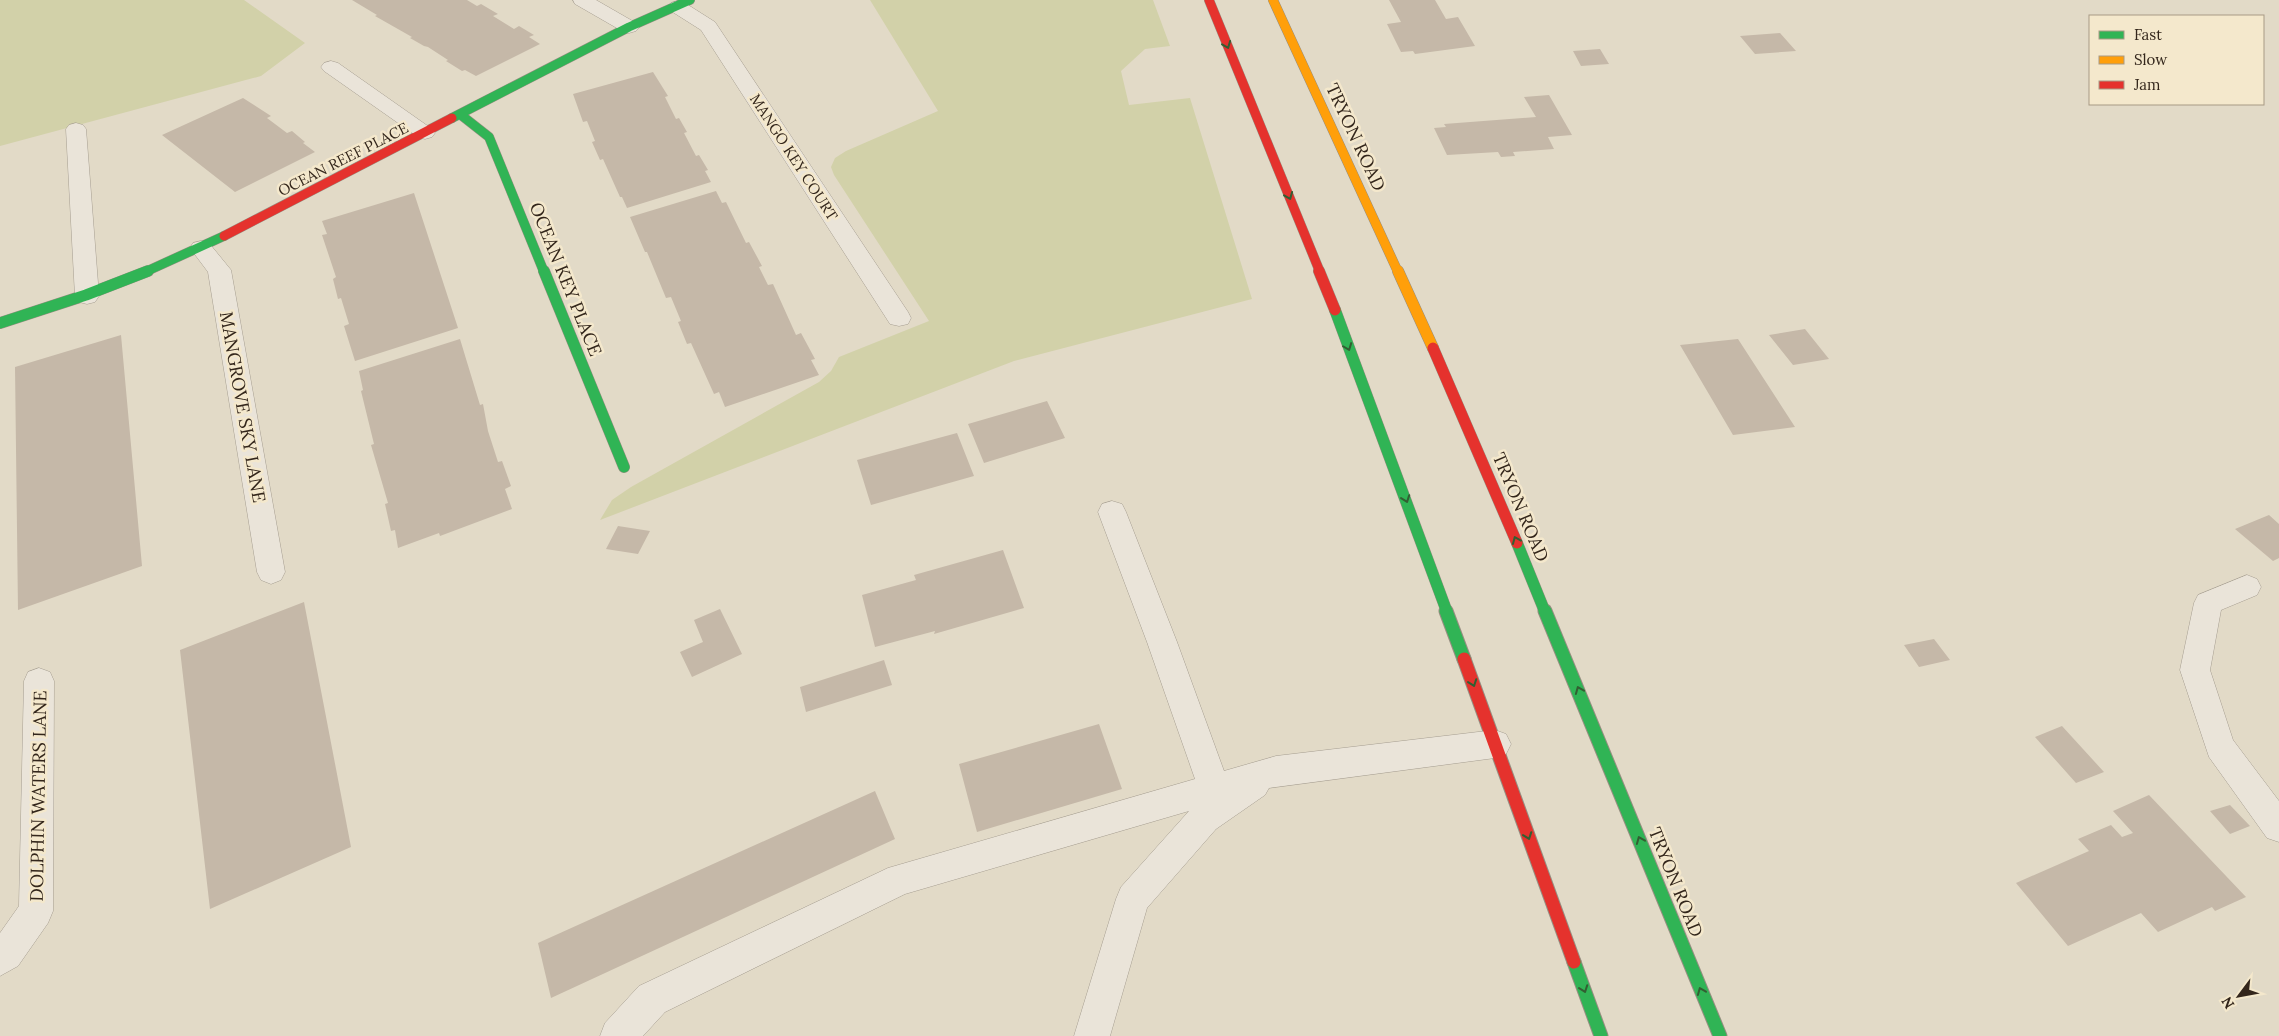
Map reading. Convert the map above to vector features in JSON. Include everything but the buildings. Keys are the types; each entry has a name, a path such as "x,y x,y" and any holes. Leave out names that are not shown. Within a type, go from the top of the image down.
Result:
{"main road":[{"path":"1209,0 1333,305 1601,1036"},
{"name":"TRYON ROAD","path":"1273,0 1410,296 1490,477 1720,1036"},
{"name":"OCEAN REEF PLACE","path":"0,323 87,296 201,248 629,27 684,4"},
{"name":"OCEAN KEY PLACE","path":"461,115 489,137 624,467"}],"street":[{"path":"582,0 629,27"},
{"name":"MANGO KEY COURT","path":"684,4 708,26 899,318"},
{"path":"331,67 425,133"},
{"path":"76,129 87,296"},
{"name":"MANGROVE SKY LANE","path":"201,248 219,270 271,572"},
{"path":"1112,512 1162,642 1214,788"},
{"path":"2247,587 2208,603 2195,670 2220,747 2279,827"},
{"name":"DOLPHIN WATERS LANE","path":"0,958 6,954 36,911 40,681"},
{"path":"618,1036 652,999 900,879 1276,771 1495,744"},
{"path":"1092,1036 1133,899 1204,818 1276,771"}],"green space":[{"path":"0,0 244,0 305,43 261,76 0,146"},
{"path":"870,0 1153,0 1170,46 1145,49 1121,71 1129,105 1190,98 1252,299 1014,361 600,520 612,500 631,487 819,382 831,371 839,357 929,321 834,175 831,167 835,158 846,151 938,111"}],"traffic: fast":[{"path":"452,118 629,27 690,0"},
{"path":"461,115 489,137 624,467"},
{"path":"0,323 114,284 170,262 224,236"},
{"path":"1335,310 1464,659"},
{"path":"1517,543 1720,1036"},
{"path":"1574,962 1601,1036"}],"traffic: slow":[{"path":"1273,0 1433,348"}],"traffic: jam":[{"path":"1209,0 1335,310"},
{"path":"224,236 452,118"},
{"path":"1433,348 1517,543"},
{"path":"1464,659 1574,962"}]}
